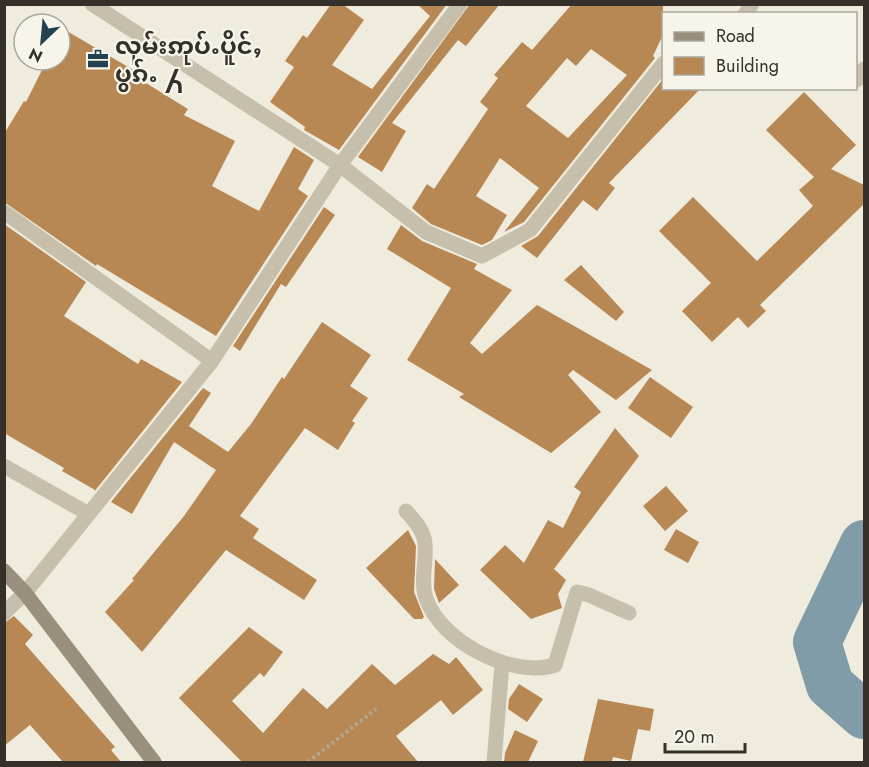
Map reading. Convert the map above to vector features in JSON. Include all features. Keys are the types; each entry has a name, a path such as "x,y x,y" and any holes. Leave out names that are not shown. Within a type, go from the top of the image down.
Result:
{"main road":[{"path":"4,571 25,592 154,762"}],"street":[{"path":"92,4 340,165 426,232 482,256 530,230 662,64"},
{"path":"4,613 25,592 212,361 340,165 460,4"},
{"path":"4,212 212,361"},
{"path":"4,466 87,513"},
{"path":"406,511 425,539 426,598 451,636 502,664 543,669 555,665 577,592 630,613"},
{"path":"494,762 502,664"}],"path":[{"path":"308,762 376,709"}],"building":[{"path":"331,4 342,4 364,20 332,65 372,89 430,16 417,4 447,4 339,150 304,130 305,127 270,102 294,67 285,61 303,35 307,38"},
{"path":"470,4 500,4 466,46 458,40 392,123 406,131 382,172 358,157"},
{"path":"572,4 663,4 662,37 653,56 655,58 524,222 504,232 539,188 500,158 476,196 507,215 492,240 482,245 431,224 412,208 427,184 434,189 488,109 480,102 498,78 494,75 522,42 532,50","holes":["591,49 627,75 568,138 526,106 567,58 576,66"]},
{"path":"72,34 135,71 133,75 188,109 184,115 235,141 212,186 259,211 294,147 314,160 298,189 308,196 216,336 97,264 96,266 4,202 4,134 24,101 26,102 41,72 72,72"},
{"path":"662,80 662,90 699,90 609,183 615,188 597,211 583,200 537,258 521,246 538,236"},
{"path":"804,92 856,145 831,169 864,185 864,204 760,305 766,311 748,328 738,317 712,342 682,311 711,283 659,231 693,197 757,261 813,206 799,190 814,177 766,130"},
{"path":"324,207 335,215 286,287 281,284 240,351 233,346"},
{"path":"4,224 86,282 64,316 138,364 141,359 182,382 94,492 95,490 62,471 64,468 4,433"},
{"path":"401,225 422,241 477,264 474,269 512,290 470,343 482,354 537,305 652,370 616,400 573,370 568,375 601,412 551,453 459,397 464,394 407,360 451,288 387,249"},
{"path":"581,265 624,312 616,321 564,280"},
{"path":"322,322 371,355 350,386 368,398 352,421 355,423 338,450 305,428 240,516 259,529 253,538 317,580 304,600 226,550 142,652 105,612 134,580 132,579 184,516 216,470 174,442 132,514 111,502 203,388 211,393 189,426 228,452 251,424 282,377 284,379"},
{"path":"650,377 693,407 671,438 628,408"},
{"path":"615,428 639,456 554,569 566,580 558,594 562,608 531,619 480,570 505,545 524,563 548,520 563,528 581,492 574,487"},
{"path":"666,486 688,511 665,531 643,506"},
{"path":"676,529 699,542 688,563 664,550"},
{"path":"408,530 416,546 414,592 424,617 422,619 414,619 366,568"},
{"path":"435,559 459,585 439,603 434,589"},
{"path":"14,616 33,635 25,644 115,747 111,750 121,762 63,762 30,725 4,746 4,623"},
{"path":"249,627 283,652 264,677 260,673 232,701 263,733 303,688 327,709 372,664 395,685 433,654 449,664 456,657 483,690 453,715 441,700 396,736 418,762 242,762 179,698"},
{"path":"519,684 543,699 527,722 508,709 509,699"},
{"path":"598,699 654,709 650,731 638,729 631,761 613,757 612,762 583,762"},
{"path":"515,730 538,741 528,762 504,762 505,753"}],"waterway":[{"path":"864,544 817,642 830,685 864,715"}],"place":[{"name":"လုမ်းဢုပ်ႉပိူင်ႇ ပွၵ်ႉ ႓","path":"98,59"}]}
